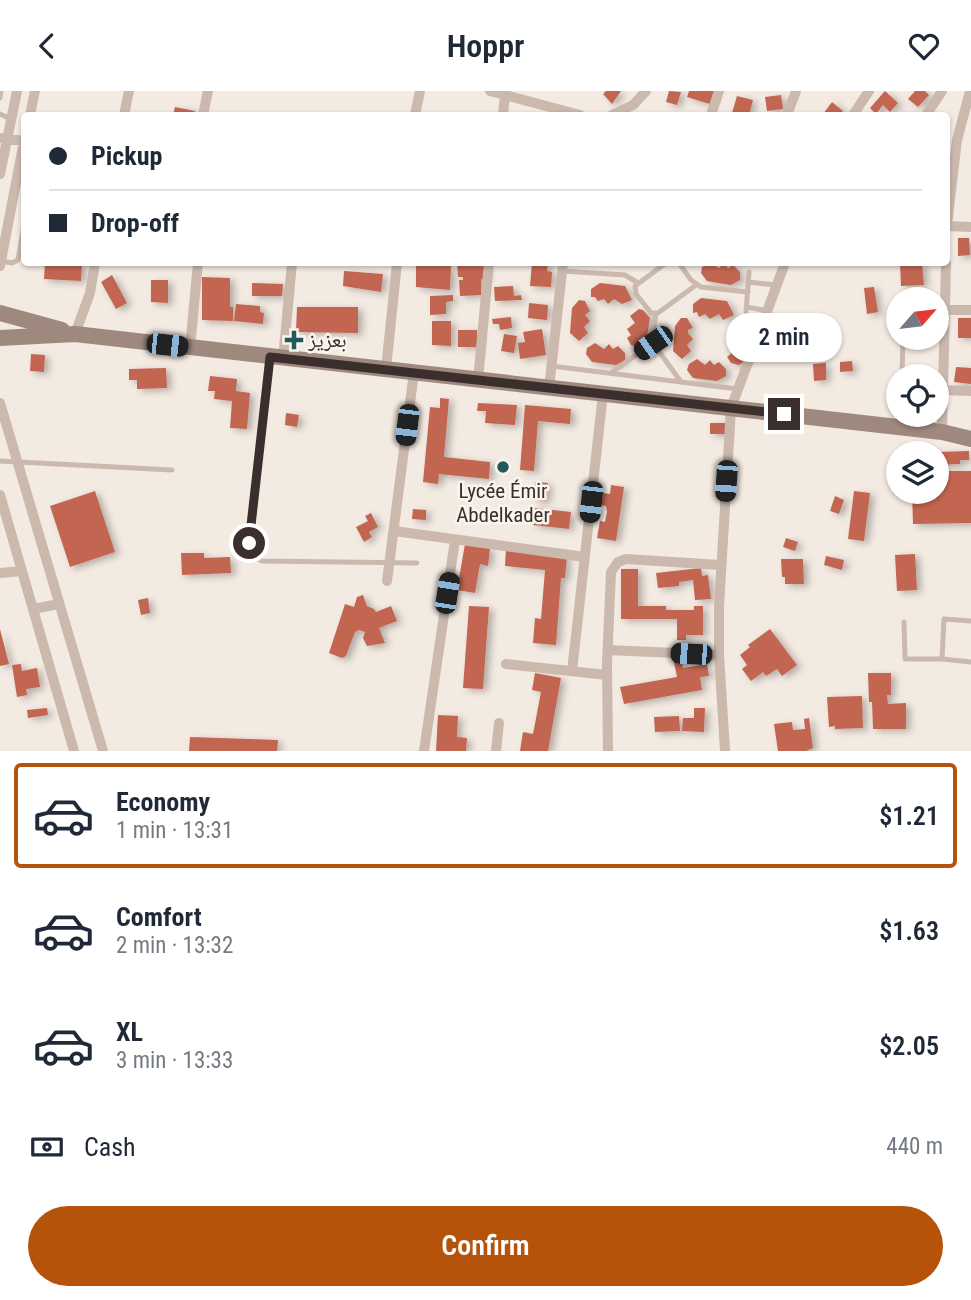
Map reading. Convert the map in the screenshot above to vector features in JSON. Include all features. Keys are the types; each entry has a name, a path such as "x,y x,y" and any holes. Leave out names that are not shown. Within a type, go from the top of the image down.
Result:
{"main road":[{"path":"0,313 75,334 731,408 944,433 971,439"},
{"path":"0,338 75,334"},
{"path":"944,433 971,432"}],"street":[{"path":"0,174 6,117 17,91"},
{"path":"31,112 35,91"},
{"path":"125,112 130,91"},
{"path":"204,112 208,91"},
{"path":"416,112 420,91"},
{"path":"490,91 569,112"},
{"path":"618,112 633,105 646,91"},
{"path":"713,112 719,91"},
{"path":"791,112 796,91"},
{"path":"855,112 869,91"},
{"path":"928,112 942,91"},
{"path":"950,168 970,91"},
{"path":"503,112 505,95"},
{"path":"4,138 21,147"},
{"path":"0,266 21,164"},
{"path":"950,226 971,227"},
{"path":"75,334 90,293 95,266"},
{"path":"190,348 198,266"},
{"path":"276,358 291,266"},
{"path":"386,369 397,266"},
{"path":"478,380 489,266"},
{"path":"725,751 719,655 720,565 731,408 784,266"},
{"path":"943,287 946,266"},
{"path":"549,388 563,267"},
{"path":"949,309 971,310"},
{"path":"387,581 414,372"},
{"path":"949,390 971,391"},
{"path":"572,671 603,394"},
{"path":"0,403 103,751"},
{"path":"943,427 944,433"},
{"path":"0,495 74,751"},
{"path":"394,531 585,557"},
{"path":"424,751 456,540"},
{"path":"608,751 607,675 611,572 618,562 626,559 720,565"},
{"path":"0,572 22,571"},
{"path":"33,609 59,604"},
{"path":"608,650 719,655"},
{"path":"506,664 607,675"},
{"path":"496,751 499,723"}],"lane":[{"path":"0,98 1,91"},
{"path":"1,261 12,263 18,260 21,242"},
{"path":"656,314 649,312 636,293 635,286 662,266"},
{"path":"681,266 696,285 748,292"},
{"path":"563,267 625,275 638,283"},
{"path":"749,272 746,309 768,311"},
{"path":"748,282 776,285"},
{"path":"681,382 653,343 652,335 656,314 696,285"},
{"path":"611,373 653,343"},
{"path":"276,358 250,552 262,561 417,563"},
{"path":"551,366 738,389"},
{"path":"0,461 172,470"},
{"path":"942,659 944,619 971,621"},
{"path":"904,622 905,659 971,662"}],"building":[{"path":"606,91 621,91 612,104 603,94"},
{"path":"669,91 681,92 677,105 666,102"},
{"path":"689,91 714,91 710,104 687,97"},
{"path":"885,91 898,103 890,112 883,105 878,112 870,108"},
{"path":"915,91 925,91 929,95 918,107 908,99"},
{"path":"781,95 783,109 767,111 765,97"},
{"path":"737,96 753,100 750,112 732,112"},
{"path":"832,102 843,111 842,112 824,112"},
{"path":"175,107 195,111 195,112 174,112"},
{"path":"958,238 969,238 970,255 958,256"},
{"path":"45,266 82,266 81,281 44,279"},
{"path":"416,266 451,266 450,290 416,287"},
{"path":"457,266 485,266 486,279 481,279 481,295 460,296 459,280 463,280 463,277 458,277"},
{"path":"532,266 548,266 547,271 552,272 551,287 530,286"},
{"path":"734,266 740,272 740,280 731,285 707,281 701,273 702,267"},
{"path":"900,266 922,266 924,285 901,286"},
{"path":"344,271 383,274 381,292 343,286"},
{"path":"112,275 127,303 116,309 101,282"},
{"path":"202,277 230,278 233,321 202,320"},
{"path":"151,280 168,280 168,303 151,302"},
{"path":"252,283 283,284 282,296 252,296"},
{"path":"600,283 625,286 632,300 622,304 614,299 608,304 604,299 598,301 591,297 591,289"},
{"path":"513,286 514,296 521,295 522,300 495,301 494,287"},
{"path":"874,287 878,312 867,314 864,288"},
{"path":"453,295 453,301 446,302 446,314 430,315 430,296"},
{"path":"701,298 727,301 734,315 723,320 719,314 710,319 705,314 699,317 697,312 693,313 693,304"},
{"path":"579,300 585,301 590,311 585,315 590,321 584,327 588,333 579,341 570,333 572,308"},
{"path":"529,303 548,305 547,320 528,318"},
{"path":"236,304 260,306 260,312 264,313 263,324 234,321"},
{"path":"297,307 358,307 358,333 296,332"},
{"path":"639,309 650,318 646,342 638,347 631,345 627,338 631,335 627,329 635,323 630,316"},
{"path":"511,317 512,328 500,330 499,324 493,324 492,319"},
{"path":"681,318 687,318 693,328 688,330 693,339 687,345 691,351 682,359 673,351 675,326"},
{"path":"958,318 971,318 971,338 958,338"},
{"path":"432,321 451,321 451,346 432,345"},
{"path":"740,327 751,336 746,360 739,365 731,363 727,357 732,353 728,347 736,341 731,335"},
{"path":"542,329 546,355 520,359 518,343 525,342 523,332"},
{"path":"458,330 477,330 477,347 458,347"},
{"path":"504,334 517,336 514,353 501,351"},
{"path":"595,343 604,349 609,344 613,349 618,346 625,353 625,360 616,365 592,362 586,354 587,348"},
{"path":"31,354 45,355 44,372 30,371"},
{"path":"697,359 705,365 710,360 714,365 719,362 726,369 726,376 717,381 693,378 687,370 689,364"},
{"path":"852,361 853,371 840,372 840,362"},
{"path":"826,363 826,380 814,381 813,364"},
{"path":"956,367 971,368 971,384 954,382"},
{"path":"166,368 167,388 137,389 137,380 129,380 129,369"},
{"path":"210,376 237,379 236,391 250,393 247,429 230,428 232,401 214,399 215,391 208,391"},
{"path":"440,398 449,399 444,457 490,462 489,479 439,474 438,484 423,482 430,407 440,408"},
{"path":"478,403 517,405 515,425 485,423 486,411 477,411"},
{"path":"525,405 571,409 570,424 538,421 534,471 520,470"},
{"path":"286,413 299,415 297,427 285,425"},
{"path":"710,423 725,423 725,434 710,434"},
{"path":"969,451 969,460 949,464 949,452"},
{"path":"949,471 971,471 971,523 913,524 912,504 949,504"},
{"path":"535,482 548,483 546,501 534,500"},
{"path":"611,485 624,487 616,541 597,538 600,521 605,522 607,512 606,506 601,505 603,493 610,494"},
{"path":"95,491 115,552 70,567 50,506"},
{"path":"854,491 870,493 864,541 848,539"},
{"path":"835,496 844,500 839,514 830,511"},
{"path":"535,508 571,512 569,529 533,525"},
{"path":"413,509 426,510 426,520 412,519"},
{"path":"371,513 378,527 369,532 372,537 364,542 356,527 368,521 365,516"},
{"path":"786,538 798,542 795,551 783,547"},
{"path":"465,544 490,548 488,566 480,564 475,593 457,590"},
{"path":"506,549 567,556 565,578 561,578 556,645 533,643 535,618 541,619 545,570 505,566"},
{"path":"181,553 204,553 204,558 230,557 231,573 182,575"},
{"path":"915,554 917,590 897,591 895,555"},
{"path":"826,556 844,560 842,570 824,565"},
{"path":"781,559 803,559 804,584 785,584"},
{"path":"701,568 702,576 708,575 711,599 695,600 693,580 679,582 679,586 658,588 656,573"},
{"path":"621,569 638,569 638,606 694,610 694,606 703,606 703,635 686,635 686,640 677,640 677,619 621,619"},
{"path":"363,595 367,606 376,612 391,606 397,621 379,628 385,643 367,646 363,638 365,632 359,630 355,632 346,656 342,658 329,653 345,604 354,607 357,597"},
{"path":"148,598 150,613 141,615 138,600"},
{"path":"469,606 489,607 483,689 463,688"},
{"path":"0,629 9,664 0,666"},
{"path":"770,629 797,665 782,676 777,669 766,676 763,672 751,681 742,669 747,665 740,655 750,647 748,645"},
{"path":"682,660 683,668 707,664 709,676 700,677 702,690 624,704 620,687 677,677 674,662"},
{"path":"21,664 22,671 37,668 40,687 26,689 27,695 17,697 12,665"},
{"path":"535,673 561,678 548,751 520,751 523,732 533,734 541,692 532,690"},
{"path":"868,673 891,673 891,695 887,695 888,704 906,703 906,729 873,729"},
{"path":"862,696 863,728 829,727 827,697"},
{"path":"47,708 48,715 28,718 27,710"},
{"path":"694,708 705,708 704,732 682,731 683,718 694,718"},
{"path":"438,715 458,716 457,737 467,738 466,751 436,751"},
{"path":"679,716 680,731 655,732 654,717"},
{"path":"809,718 813,748 806,751 778,751 774,724 792,722 793,730 805,729 804,719"},
{"path":"190,737 278,740 277,751 189,751"}],"place":[{"name":"بعزيز","path":"294,340"},
{"name":"Lycée Émir Abdelkader","path":"503,467"}],"route":[{"path":"249,543 270,357 784,414"}]}
